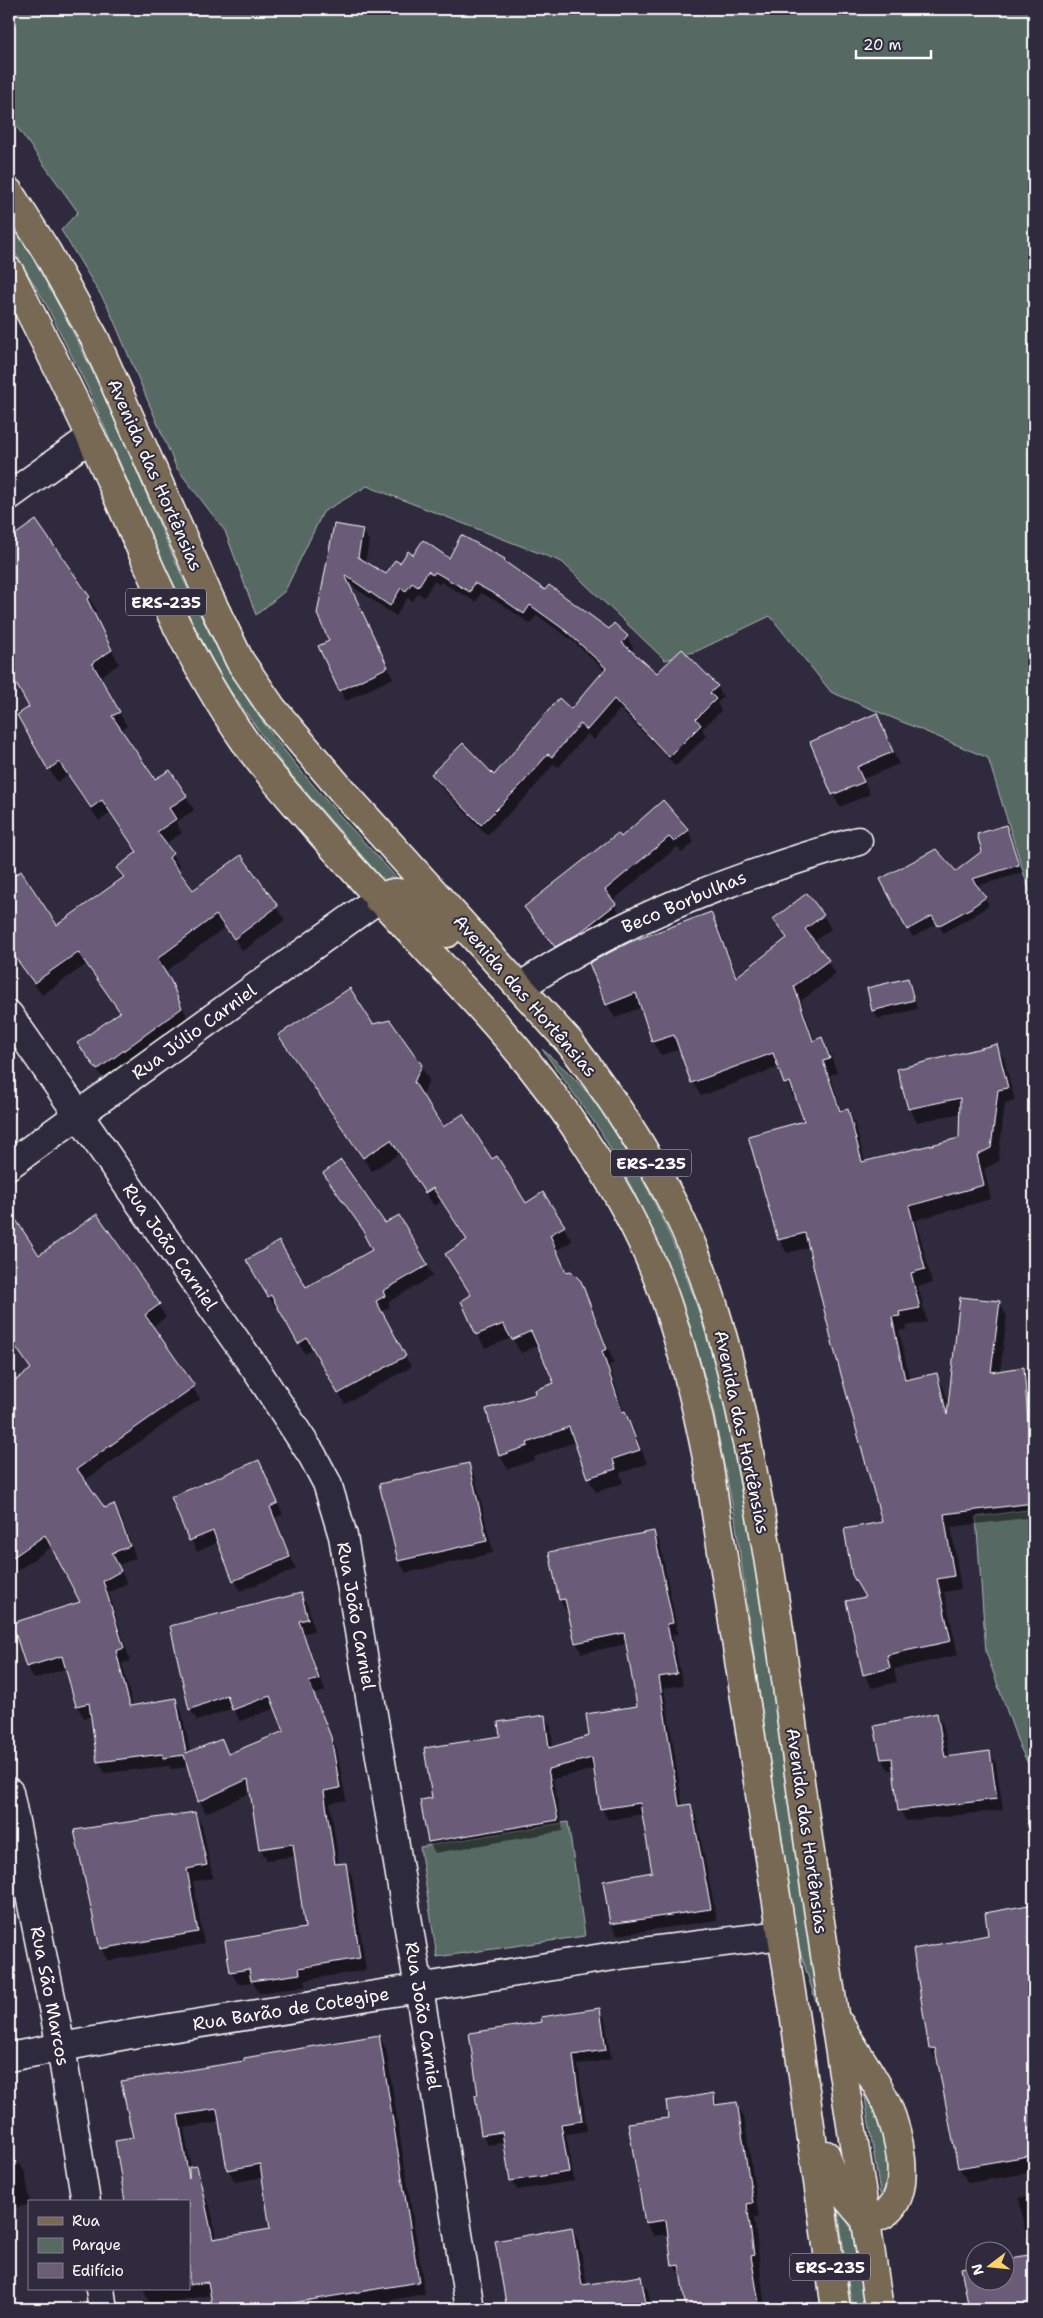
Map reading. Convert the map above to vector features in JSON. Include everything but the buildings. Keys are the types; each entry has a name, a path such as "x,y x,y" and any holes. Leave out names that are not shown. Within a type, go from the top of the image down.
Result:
{"main road":[{"name":"Avenida das Hortênsias","path":"9,192 47,252 95,339 200,578 240,661 272,708 344,793 570,1043 601,1083 646,1154 684,1229 710,1295 730,1363 761,1510 831,2011 879,2309"},
{"name":"ERS-235","path":"9,270 58,366 92,437 165,601 212,693 266,767 378,899 492,1020 555,1098 598,1163 635,1227 660,1283 697,1407 709,1468 793,2005 836,2309"},
{"path":"378,899 393,893 404,894 422,906 519,1005 570,1043"},
{"path":"793,2005 811,2068 829,2170 838,2188 866,2220 882,2215 891,2208 897,2198 902,2173 899,2148 887,2104 831,2011"}],"street":[{"path":"9,496 92,437"},
{"name":"Beco Borbulhas","path":"520,987 545,970 602,938 668,906 764,868 858,841"},
{"name":"Rua Júlio Carniel","path":"9,1165 378,899"},
{"name":"Rua João Carniel","path":"9,1016 258,1374 312,1455 327,1483 343,1536 419,1988 470,2309"},
{"name":"Rua São Marcos","path":"9,1792 61,2047 86,2200"},
{"name":"Rua Barão de Cotegipe","path":"9,2057 626,1954 782,1935"},
{"path":"100,2290 103,2309"}],"green space":[{"path":"9,9 1034,9 1034,906 988,758 831,692 770,616 697,651 665,660 562,562 367,486 323,512 285,591 256,615 225,531 176,467 108,307 61,230 78,212 9,116"},
{"path":"9,218 52,293 92,370 171,552 201,616 234,677 252,706 292,760 336,812 405,887 383,880 286,769 223,681 169,577 88,389 46,304 9,243"},
{"path":"542,1049 584,1089 607,1119 632,1161 663,1221 689,1283 709,1346 726,1411 752,1543 821,2018 791,1922 735,1518 710,1395 692,1333 668,1265 632,1188 601,1132"},
{"path":"1034,1509 1034,1776 1019,1745 986,1652 976,1517"},
{"path":"568,1822 585,1936 437,1957 420,1847"},
{"path":"864,2091 878,2112 883,2125 890,2182 881,2200"},
{"path":"837,2202 855,2236 865,2309 852,2309"}]}
